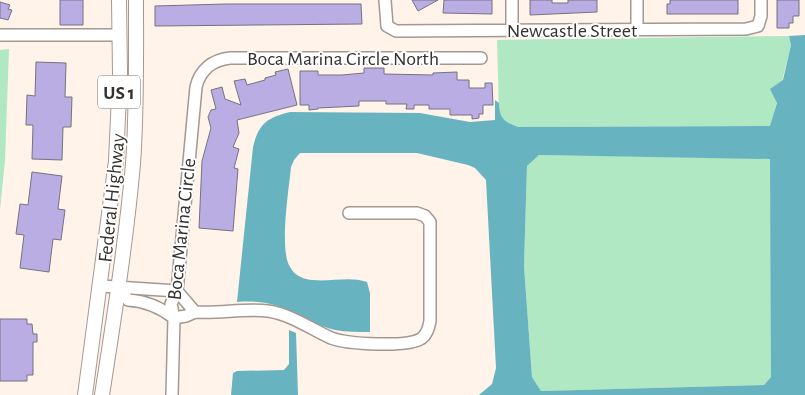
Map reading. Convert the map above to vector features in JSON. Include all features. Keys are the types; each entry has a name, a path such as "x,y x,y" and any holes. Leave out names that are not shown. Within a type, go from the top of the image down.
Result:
{"main road":[{"name":"Federal Highway","path":"85,395 101,286 116,160 120,34 119,0"},
{"path":"119,0 126,22 136,36"},
{"name":"Federal Highway","path":"102,395 118,288 133,162 136,0"},
{"path":"120,34 129,48 136,70"}],"street":[{"name":"Newcastle Street","path":"385,0 387,26 396,31 746,29 758,26 761,16 761,0"},
{"path":"512,0 512,30"},
{"path":"637,0 637,30"},
{"path":"0,35 120,34"},
{"name":"Boca Marina Circle North","path":"207,66 222,59 230,58 481,58"},
{"name":"Boca Marina Circle","path":"172,395 174,318 172,304 177,291 196,88 198,80 207,66"},
{"path":"118,288 128,300 143,301 165,311 174,318 195,312 260,311 276,313 332,338 358,343 410,343 422,338 428,331 430,321 430,222 425,216 417,213 349,213"},
{"path":"101,286 118,288 130,286 177,291 195,312"}],"green space":[{"path":"789,36 791,45 771,126 518,127 505,122 499,115 497,40"},
{"path":"9,49 5,160 0,210 0,50"},
{"path":"539,155 771,158 771,377 764,385 541,391 532,377 524,266 527,166"}],"water":[{"path":"805,35 805,395 479,395 492,384 496,368 486,180 475,168 468,165 417,153 300,153 291,167 285,234 285,247 290,267 297,275 310,280 354,279 367,282 370,293 370,332 335,330 279,306 267,303 237,302 253,147 261,127 270,119 290,112 420,113 470,122 495,120 495,100 499,103 503,119 518,127 770,126 777,103 770,89 783,80 791,45 789,36","holes":["539,155 770,159 771,377 764,385 541,391 532,377 524,266 527,166"]},
{"path":"289,330 296,333 298,395 231,395 233,373 237,371 284,370 289,364"}],"building":[{"path":"60,0 83,0 83,25 60,25"},
{"path":"412,0 438,0 418,11"},
{"path":"444,0 492,0 492,14 443,13"},
{"path":"530,0 552,0 552,3 568,3 568,0 597,0 597,12 530,15"},
{"path":"670,0 738,0 738,14 667,14 667,4 670,4"},
{"path":"777,0 799,0 799,16 793,16 793,23 789,23 789,28 777,28"},
{"path":"0,2 10,5 8,9 12,10 8,20 0,18"},
{"path":"361,4 362,24 155,26 155,6"},
{"path":"36,62 66,63 65,97 72,97 71,127 63,127 62,160 32,159 33,125 26,125 27,95 35,96"},
{"path":"364,68 384,68 384,74 433,75 433,73 457,72 457,80 469,80 469,88 485,88 485,83 492,83 493,105 483,105 483,114 479,114 479,118 472,119 472,115 450,115 450,109 429,109 429,105 414,105 414,109 406,109 407,104 386,104 386,101 359,101 359,106 309,110 309,105 300,105 300,71 318,71 318,75 342,75 364,73"},
{"path":"288,69 297,105 237,120 239,133 233,147 239,149 234,168 238,169 233,231 199,228 202,161 211,128 208,117 211,110 216,109 211,90 222,87 225,99 241,105 234,81 245,79 247,85 276,75 275,72"},
{"path":"32,172 62,176 58,209 65,210 61,240 53,239 49,272 20,268 24,235 16,234 20,204 28,205"},
{"path":"0,319 27,319 27,324 32,324 33,334 37,334 37,342 33,342 33,375 27,375 27,381 0,381"}]}
